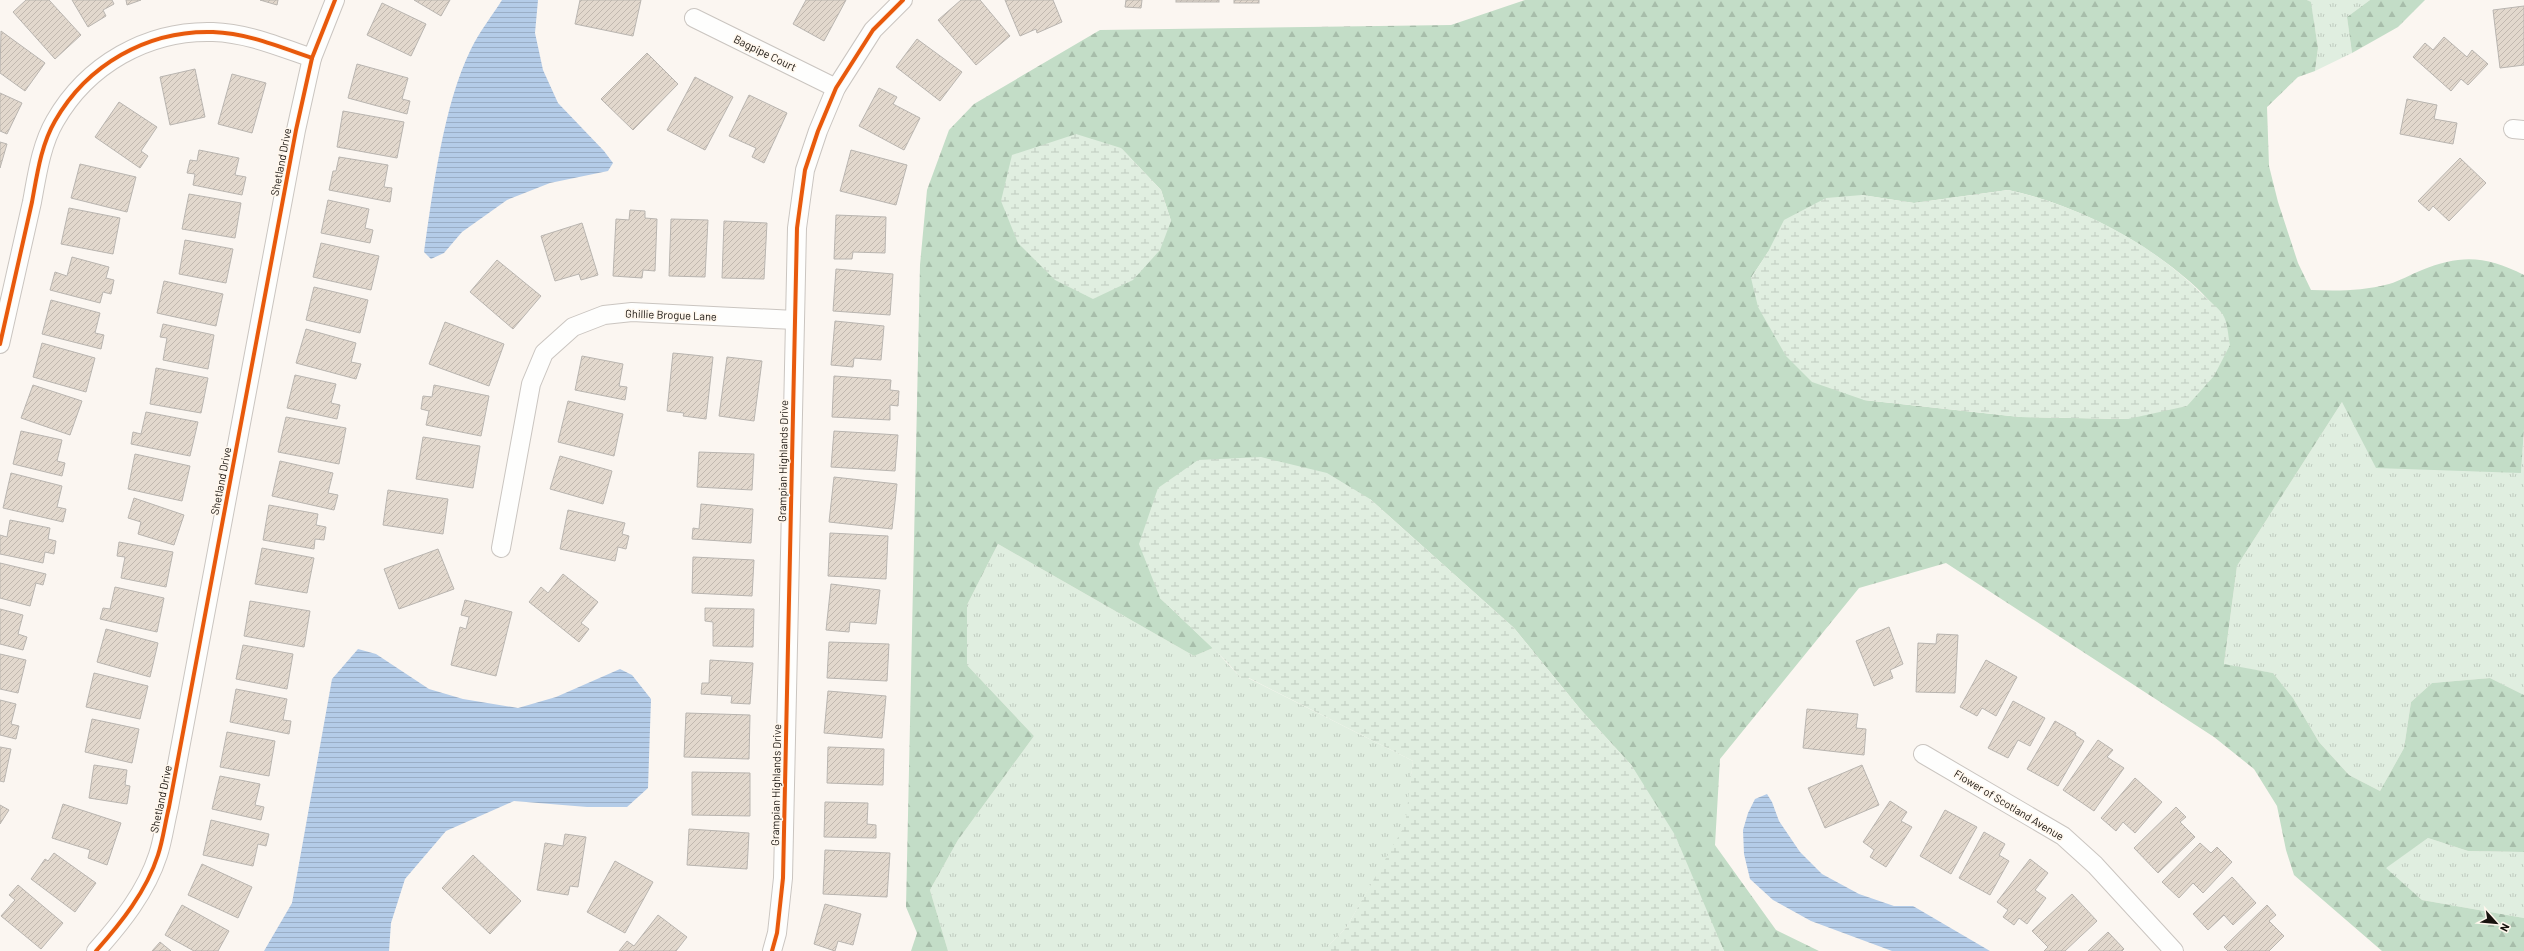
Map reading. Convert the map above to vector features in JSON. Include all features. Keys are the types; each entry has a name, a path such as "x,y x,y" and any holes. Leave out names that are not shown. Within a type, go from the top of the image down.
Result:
{"street":[{"name":"Shetland Drive","path":"96,951 125,916 140,892 158,856 169,807 291,154 312,58 334,0"},
{"name":"Grampian Highlands Drive","path":"772,951 777,933 783,878 796,228 805,170 818,131 836,88 873,30 903,0"},
{"name":"Bagpipe Court","path":"694,18 836,88"},
{"path":"0,344 42,153 54,122 76,89 104,65 135,46 176,34 213,32 247,37 312,58"},
{"name":"Ghillie Brogue Lane","path":"501,548 531,384 544,353 573,327 604,316 632,312 795,320"},
{"name":"Flower of Scotland Avenue","path":"1923,754 2063,836 2095,865 2174,951"}],"green space":[{"path":"1525,0 2307,0 2311,2 2318,48 2315,71 2298,77 2267,107 2269,166 2278,202 2298,263 2311,290 2350,290 2369,288 2393,283 2449,261 2474,259 2498,264 2524,275 2524,429 2521,473 2376,468 2342,402 2237,566 2224,664 2273,673 2293,698 2319,742 2349,775 2380,791 2404,748 2411,702 2432,683 2490,678 2524,695 2524,852 2468,851 2428,838 2386,868 2422,900 2524,918 2524,951 2382,951 2294,875 2286,850 2277,806 2254,769 2214,737 1946,563 1859,588 1720,759 1715,845 1776,930 1819,951 1724,951 1632,766 1581,710 1514,628 1370,499 1160,598 1213,648 1194,656 998,544 967,605 967,665 1034,736 958,840 930,890 948,951 911,951 917,933 906,907 920,265 927,190 949,130 974,104 1100,30 1451,25","holes":["1121,148 1161,190 1171,221","2008,190 2057,204 2104,224 2148,250 2169,265 2202,293 2223,315 2128,419 2020,417 1864,400 1751,278 1768,252 1862,195 1914,203"]},
{"path":"2307,0 2370,0 2347,17 2352,53 2315,71 2318,48 2311,3"},
{"path":"2370,0 2425,0 2398,27 2352,53 2347,17"},
{"path":"1076,134 1121,148 1161,190 1171,221 1160,250 1133,280 1093,299 1055,280 1018,243 1001,201 1012,155"},
{"path":"2008,190 2062,206 2114,229 2162,259 2217,307 2225,318 2230,345 2214,376 2187,406 2128,419 2020,417 1864,400 1812,382 1786,356 1758,307 1751,278 1768,252 1784,220 1826,198 1862,195 1914,203"},
{"path":"2342,402 2521,473 2524,430 2524,695 2490,678 2432,683 2411,702 2404,748 2380,791 2349,775 2319,742 2293,698 2273,673 2224,665 2237,566"},
{"path":"1261,457 1327,473 1370,499 1514,628 1581,710 1632,766 1675,835 1724,951 1328,951 1328,946 1346,928 1405,825 1413,761 1249,678 1241,678 1227,662 1160,598 1139,544 1158,488 1198,460"},
{"path":"998,544 1194,656 1213,648 1241,678 1248,678 1413,761 1406,825 1346,928 1328,946 1328,951 948,951 930,890 958,840 1034,736 967,665 967,605"},
{"path":"2428,838 2468,851 2524,852 2524,918 2422,900 2385,868"}],"water":[{"path":"502,0 538,0 535,33 543,70 558,103 604,151 613,163 608,171 550,183 507,200 462,232 444,253 431,259 424,252 440,149 453,96 461,72 474,43"},
{"path":"358,649 376,654 429,689 463,699 518,708 556,697 620,669 632,675 651,699 648,788 627,807 587,807 514,801 446,831 405,879 391,923 389,951 264,951 292,903 332,679"},
{"path":"1767,794 1772,802 1779,821 1800,852 1822,874 1859,894 1894,906 1913,906 1990,951 1892,951 1811,921 1773,900 1750,879 1744,854 1743,830 1748,813 1755,799"}],"building":[{"path":"26,0 49,0 81,35 55,59 13,12"},
{"path":"72,0 112,0 114,4 103,10 106,16 88,27"},
{"path":"126,0 141,0 127,5"},
{"path":"260,0 278,0 277,5"},
{"path":"414,0 450,0 441,16"},
{"path":"580,0 641,0 633,36 575,24"},
{"path":"806,0 846,0 824,41 793,24"},
{"path":"961,0 980,0 1010,36 976,65 938,20"},
{"path":"1005,0 1053,0 1062,22 1037,33 1036,29 1020,36"},
{"path":"1126,0 1142,0 1141,8 1125,7"},
{"path":"1176,0 1219,0 1219,2 1176,2"},
{"path":"1234,0 1259,0 1259,3 1234,3"},
{"path":"382,3 426,24 411,56 367,35"},
{"path":"2524,6 2524,65 2500,68 2493,10"},
{"path":"1,31 45,63 25,91 0,73"},
{"path":"2444,37 2467,57 2472,50 2488,64 2468,85 2461,79 2451,91 2413,57 2425,43 2433,50"},
{"path":"917,39 962,72 940,101 896,67"},
{"path":"647,53 678,84 633,130 601,99"},
{"path":"357,64 408,78 402,99 410,101 407,114 348,98"},
{"path":"195,69 205,117 170,125 160,77"},
{"path":"232,74 266,83 252,133 218,124"},
{"path":"695,77 733,97 705,150 667,130"},
{"path":"879,88 897,97 893,104 920,118 904,150 859,126"},
{"path":"0,93 22,103 7,134 0,131"},
{"path":"749,95 787,113 764,163 752,157 756,148 729,136"},
{"path":"2407,99 2437,105 2434,119 2457,123 2453,144 2400,134"},
{"path":"119,102 157,127 141,151 148,156 140,168 95,137"},
{"path":"343,111 404,122 397,158 337,147"},
{"path":"0,142 7,144 0,168"},
{"path":"199,150 239,158 235,175 246,177 242,195 193,185 195,174 187,173 190,160 197,161"},
{"path":"851,150 907,165 896,205 840,191"},
{"path":"339,157 388,165 384,187 392,188 390,202 329,190 333,171 336,171"},
{"path":"2460,158 2486,183 2449,221 2433,206 2429,211 2418,201"},
{"path":"80,164 136,177 127,212 71,198"},
{"path":"189,194 241,203 235,238 182,229"},
{"path":"328,200 369,209 365,228 373,230 370,243 321,233"},
{"path":"69,208 120,218 113,254 61,244"},
{"path":"630,210 645,211 645,218 657,219 655,271 643,270 642,278 613,276 616,219 629,220"},
{"path":"836,215 886,217 885,253 853,252 852,259 834,259"},
{"path":"671,219 708,220 705,277 669,276"},
{"path":"724,221 767,223 764,279 722,278"},
{"path":"582,223 598,275 581,280 579,274 555,281 541,236"},
{"path":"185,240 233,249 226,283 179,274"},
{"path":"321,243 379,256 371,290 313,277"},
{"path":"72,257 109,267 106,278 114,280 111,294 103,292 100,303 50,290 55,272 67,276"},
{"path":"497,260 541,296 513,329 470,292"},
{"path":"836,269 893,274 890,315 833,311"},
{"path":"164,281 223,294 216,326 157,313"},
{"path":"314,287 368,300 360,333 306,320"},
{"path":"51,300 100,313 95,333 104,335 101,349 42,334"},
{"path":"835,321 884,326 881,360 854,358 853,367 831,365"},
{"path":"445,322 504,344 489,386 429,364"},
{"path":"163,324 214,335 208,369 163,360 167,338 160,337"},
{"path":"306,329 356,343 351,362 361,364 356,379 296,363"},
{"path":"42,343 95,358 86,392 33,377"},
{"path":"673,353 713,357 706,419 683,416 684,413 667,411"},
{"path":"582,356 623,364 619,386 627,387 625,400 575,390"},
{"path":"727,357 762,361 754,421 719,416"},
{"path":"156,368 208,378 201,413 150,404"},
{"path":"295,375 336,384 331,403 340,405 337,419 287,408"},
{"path":"834,376 891,380 890,390 899,391 898,406 890,405 890,420 832,417"},
{"path":"33,385 82,401 70,435 21,418"},
{"path":"434,385 489,396 481,436 426,425 429,411 421,409 423,396 432,397"},
{"path":"568,401 623,414 614,456 558,442"},
{"path":"146,412 198,422 190,456 131,444 133,432 141,434"},
{"path":"286,417 346,428 339,464 278,452"},
{"path":"21,431 62,440 57,461 65,463 62,476 13,464"},
{"path":"834,431 898,435 895,471 831,467"},
{"path":"423,437 480,446 473,488 416,479"},
{"path":"699,452 754,454 752,490 697,487"},
{"path":"135,454 190,466 182,501 128,489"},
{"path":"560,456 612,471 603,504 550,489"},
{"path":"280,461 333,473 328,493 338,495 334,510 272,496"},
{"path":"11,473 62,486 57,507 66,509 63,522 3,508"},
{"path":"834,477 897,484 892,529 829,522"},
{"path":"388,490 448,499 443,534 383,525"},
{"path":"134,498 184,515 174,545 138,534 141,522 128,518"},
{"path":"701,504 753,509 751,543 692,539 693,528 699,529"},
{"path":"269,505 318,514 316,525 326,527 324,540 315,539 314,549 263,540"},
{"path":"568,510 625,523 622,534 629,536 626,549 618,547 615,561 560,549"},
{"path":"10,520 50,528 48,539 56,541 54,554 45,552 43,563 0,554 0,535 7,537"},
{"path":"830,533 888,536 886,579 828,576"},
{"path":"119,542 173,552 166,587 121,578 125,557 117,556"},
{"path":"262,548 314,558 307,593 255,584"},
{"path":"438,549 454,589 399,609 384,569"},
{"path":"693,557 754,560 752,596 692,593"},
{"path":"0,563 46,574 43,585 36,583 30,606 0,598"},
{"path":"563,574 598,602 581,623 589,629 579,642 529,602 541,587 548,593"},
{"path":"831,584 880,590 876,624 850,622 849,632 826,630"},
{"path":"115,587 164,598 157,632 100,619 103,608 110,609"},
{"path":"465,600 512,612 496,676 451,665 460,627 466,629 469,617 461,615"},
{"path":"250,601 310,611 304,647 244,636"},
{"path":"705,608 754,609 753,647 713,646 713,622 705,621"},
{"path":"0,609 23,615 18,634 27,637 23,650 0,644"},
{"path":"1889,627 1903,664 1890,670 1893,678 1874,686 1856,641"},
{"path":"106,629 158,643 150,677 97,662"},
{"path":"1937,634 1958,635 1955,693 1916,692 1918,643 1936,644"},
{"path":"829,642 889,644 887,681 827,678"},
{"path":"243,645 293,654 287,689 236,679"},
{"path":"0,654 26,660 18,693 0,689"},
{"path":"710,660 753,663 750,704 731,703 732,696 701,694 702,683 709,683"},
{"path":"1986,660 2017,677 1996,716 1982,708 1977,716 1960,707"},
{"path":"94,673 148,686 140,719 86,707"},
{"path":"236,689 287,699 283,720 291,721 289,734 230,722"},
{"path":"828,691 886,696 882,738 824,733"},
{"path":"0,700 16,704 11,724 19,726 16,739 0,735"},
{"path":"2013,701 2045,718 2030,746 2018,740 2008,758 1988,748"},
{"path":"1807,709 1858,714 1856,728 1866,729 1864,755 1803,748"},
{"path":"686,713 750,715 749,759 684,757"},
{"path":"92,719 139,729 132,763 85,752"},
{"path":"2055,721 2076,733 2075,735 2084,741 2058,786 2027,769"},
{"path":"227,732 275,741 269,776 220,767"},
{"path":"2098,740 2113,750 2107,757 2124,768 2094,811 2063,790"},
{"path":"0,747 11,749 4,782 0,781"},
{"path":"828,747 884,749 883,785 827,783"},
{"path":"94,765 127,770 125,785 130,786 127,804 89,798"},
{"path":"1862,765 1879,805 1825,828 1808,788"},
{"path":"692,772 750,773 750,816 692,815"},
{"path":"220,776 260,784 255,805 264,807 261,820 212,809"},
{"path":"2135,778 2162,802 2135,833 2123,822 2116,831 2101,818"},
{"path":"1890,801 1907,812 1901,821 1912,827 1886,867 1870,857 1874,850 1863,842"},
{"path":"825,802 868,803 867,824 876,825 876,838 824,837"},
{"path":"63,804 121,823 107,865 88,858 90,850 52,838"},
{"path":"0,805 9,810 0,824"},
{"path":"2176,807 2186,817 2180,822 2195,837 2158,873 2134,848"},
{"path":"1945,810 1977,827 1951,874 1920,856"},
{"path":"211,820 269,834 266,846 258,844 253,866 203,855"},
{"path":"689,829 749,833 747,869 687,865"},
{"path":"1984,832 2005,844 1999,855 2009,861 1990,895 1959,878"},
{"path":"565,834 586,837 578,887 570,886 568,895 537,890 545,843 563,846"},
{"path":"2200,843 2211,853 2217,847 2232,862 2203,893 2193,883 2179,898 2162,882"},
{"path":"825,850 890,853 887,897 823,894"},
{"path":"54,853 96,883 75,912 31,879 45,859 48,861"},
{"path":"473,855 521,901 490,934 442,888"},
{"path":"2030,859 2048,873 2035,890 2046,898 2027,924 2019,918 2014,925 2003,917 2008,910 1997,902"},
{"path":"615,861 653,882 625,933 587,912"},
{"path":"202,864 252,887 238,918 188,895"},
{"path":"2232,877 2256,903 2233,925 2224,915 2208,930 2193,914"},
{"path":"18,885 63,923 41,949 1,916 15,900 9,895"},
{"path":"2072,894 2097,921 2065,951 2044,951 2048,947 2032,931"},
{"path":"825,904 861,914 853,945 838,941 835,951 814,944"},
{"path":"182,905 229,931 218,951 194,951 165,935"},
{"path":"2267,905 2276,915 2269,921 2284,936 2269,951 2228,951 2224,947"},
{"path":"658,915 687,937 676,951 619,951 627,941 634,946"},
{"path":"2108,932 2124,949 2122,951 2088,951"},
{"path":"160,942 171,951 152,951"}],"cycle path":[{"path":"96,951 115,929 140,894 147,882 158,855 169,807 296,130 312,58 335,0"},
{"path":"772,951 777,933 783,878 797,228 805,170 818,131 836,88 873,30 903,0"},
{"path":"0,344 46,140 55,121 68,101 84,83 121,55 142,45 165,37 189,33 213,32 238,35 263,41 312,58"}]}
